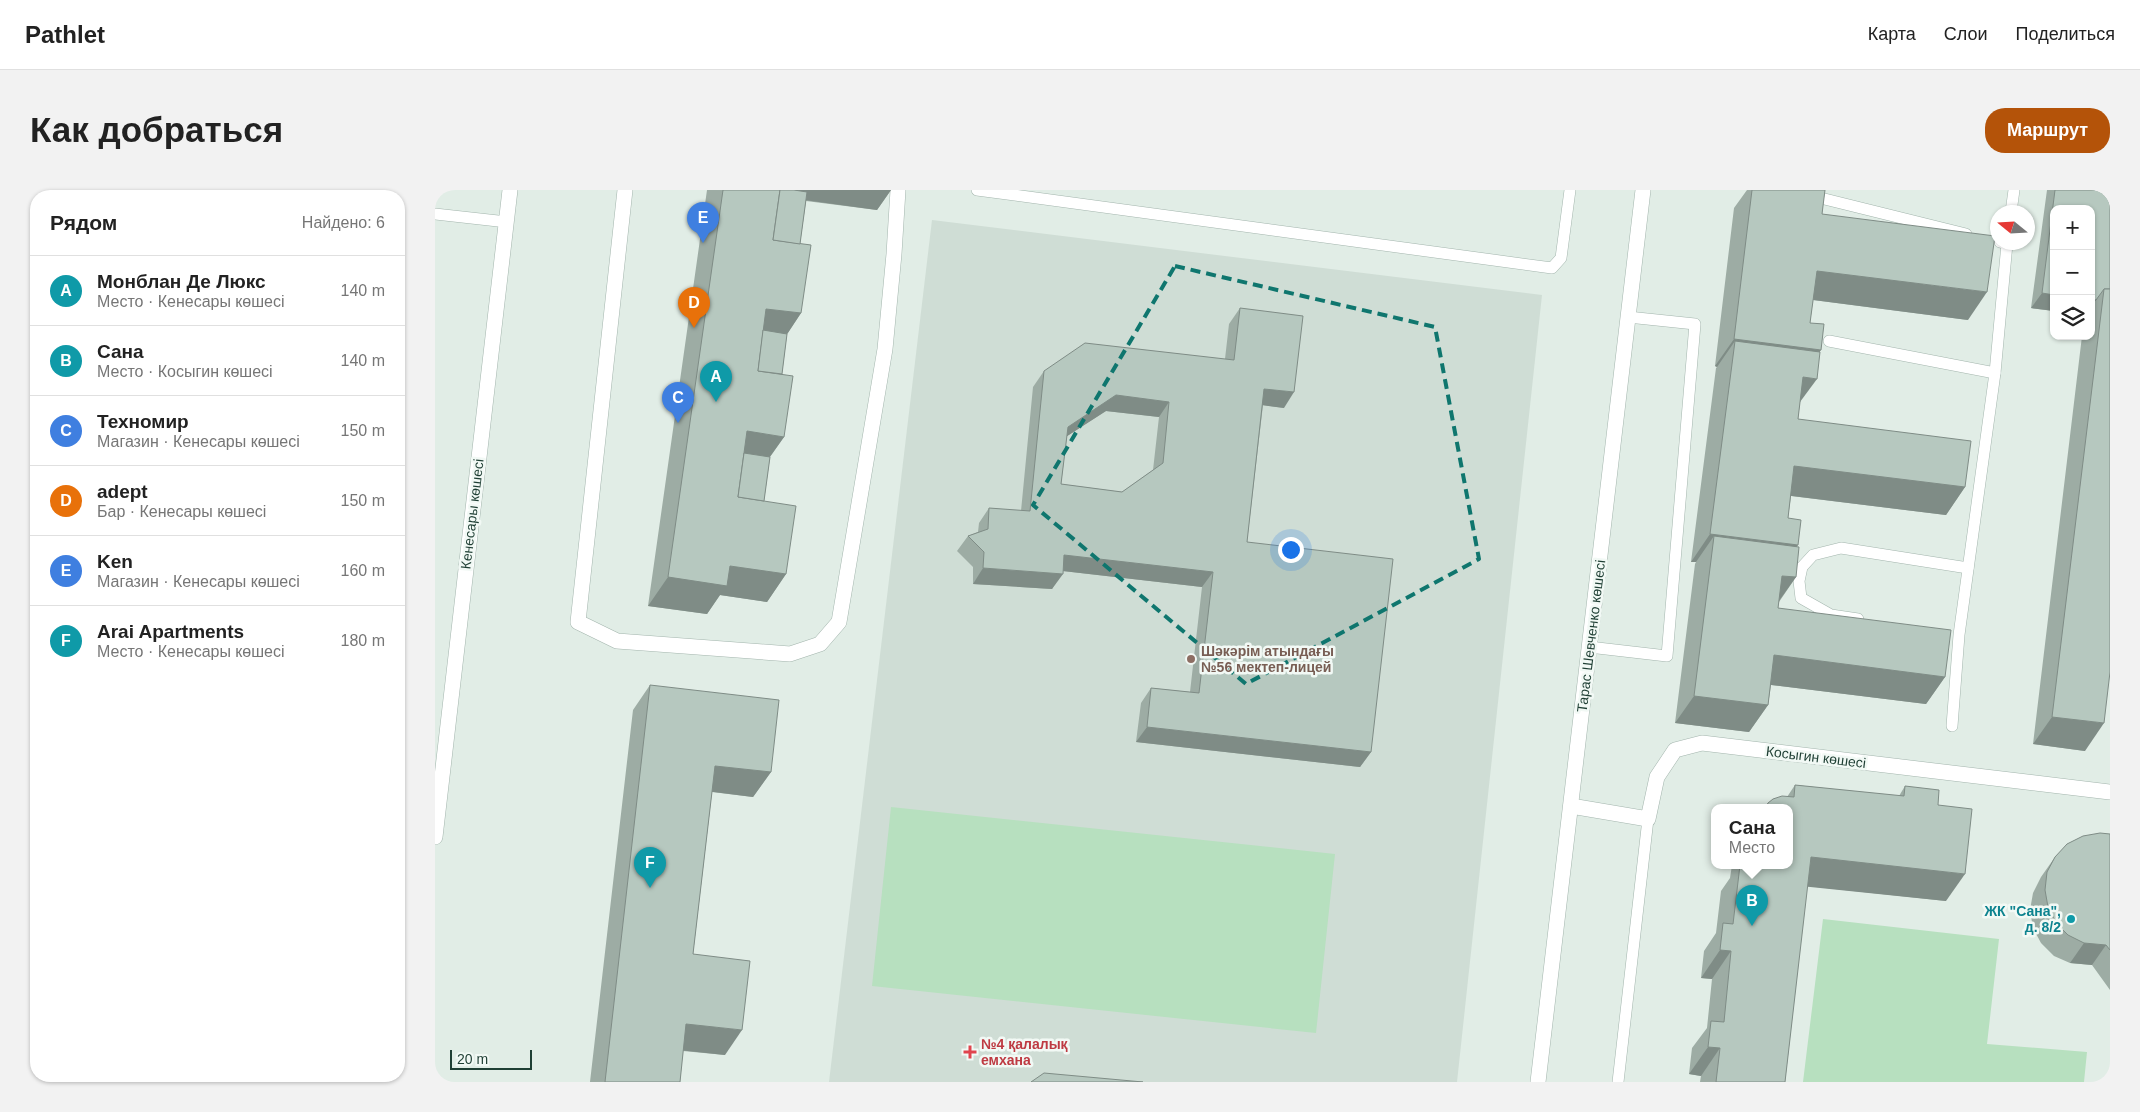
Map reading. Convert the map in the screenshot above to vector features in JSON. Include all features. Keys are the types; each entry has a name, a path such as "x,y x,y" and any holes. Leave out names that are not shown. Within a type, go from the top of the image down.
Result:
{"street":[{"name":"Кенесары көшесі","path":"435,837 510,190"},
{"path":"625,190 578,622 617,641 790,654 820,644 839,622 885,348 894,254 897,190"},
{"name":"Тарас Шевченко көшесі","path":"1538,1082 1643,190"},
{"name":"Косыгин көшесі","path":"1648,818 1657,776 1675,750 1701,743 2110,792"},
{"path":"1571,806 1648,818"}],"lane":[{"path":"977,190 1552,268 1561,258 1570,190"},
{"path":"1788,190 1990,240"},
{"path":"2012,205 2014,190"},
{"path":"435,214 507,222"},
{"path":"1951,726 1954,635 1968,568 1995,373 1996,250"},
{"path":"1589,647 1667,656 1695,324 1628,316"},
{"path":"1829,341 1995,373"},
{"path":"1871,621 1831,615 1801,598 1799,581 1802,567 1813,555 1841,548 1968,568"},
{"path":"1618,1082 1648,818"}],"highlighted area":[{"path":"1175,266 1435,327 1479,559 1246,684 1033,505"}],"shaded area":[{"name":"Шәкәрім атындағы №56 мектеп-лицей","path":"932,220 1542,295 1457,1082 829,1082"}],"green space":[{"path":"891,807 1335,854 1316,1033 872,986"},
{"path":"1823,919 1999,939 1987,1044 2087,1052 2084,1082 1803,1082"}],"building":[{"path":"723,190 780,190 773,240 811,245 801,313 766,309 758,371 793,376 784,437 747,431 738,497 796,506 786,574 730,566 727,586 668,577"},
{"path":"780,190 807,192 800,244 773,240"},
{"path":"1752,190 1825,190 1822,214 1990,235 1990,250 1993,250 1987,292 1817,271 1810,323 1824,324 1821,350 1734,339"},
{"path":"2055,190 2110,190 2110,289 2104,289 2096,300 2095,205 2053,205"},
{"path":"2050,230 2050,294 2042,293"},
{"path":"2104,289 2110,289 2110,672 2104,723 2052,717"},
{"path":"1240,308 1303,316 1294,392 1264,389 1247,542 1393,559 1371,752 1147,727 1151,688 1199,693 1213,572 1064,555 1063,574 983,568 984,552 968,536 988,529 989,508 1030,511 1044,371 1085,343 1234,360","holes":["1116,395 1169,402 1163,463 1122,492 1061,484 1068,427"]},
{"path":"763,330 787,334 782,374 758,371"},
{"path":"1735,341 1820,352 1817,379 1803,377 1798,419 1971,441 1965,487 1794,466 1788,518 1801,520 1798,545 1710,534"},
{"path":"744,453 770,457 764,501 738,497"},
{"path":"1714,536 1799,547 1796,577 1782,576 1778,608 1951,630 1945,677 1774,655 1768,705 1694,696"},
{"path":"650,685 779,700 771,772 715,766 693,954 750,961 742,1030 686,1024 680,1082 605,1082"},
{"path":"1795,785 1904,796 1905,786 1939,790 1938,805 1972,809 1965,874 1811,857 1785,1082 1716,1082 1720,1048 1708,1047 1711,1021 1724,1022 1731,951 1720,950 1723,923 1733,924 1740,869 1793,869 1793,804 1768,804 1773,799 1782,796 1794,797"},
{"name":"ЖК \"Сана\", д. 8/2","path":"2100,833 2110,834 2110,950 2106,945 2084,943 2068,935 2056,923 2048,907 2045,890 2047,872 2055,857 2067,844 2083,836"},
{"path":"1044,1073 1143,1082 1031,1082"}],"place":[{"name":"Ken","path":"703,243"},
{"name":"adept","path":"694,328"},
{"name":"Монблан Де Люкс","path":"716,402"},
{"name":"Техномир","path":"678,423"},
{"name":"Шәкәрім атындағы №56 мектеп-лицей","path":"1191,659"},
{"name":"Arai Apartments","path":"650,888"},
{"name":"ЖК \"Сана\", д. 8/2","path":"2071,919"},
{"name":"Сана","path":"1752,926"},
{"name":"№4 қалалық емхана","path":"970,1052"}]}
